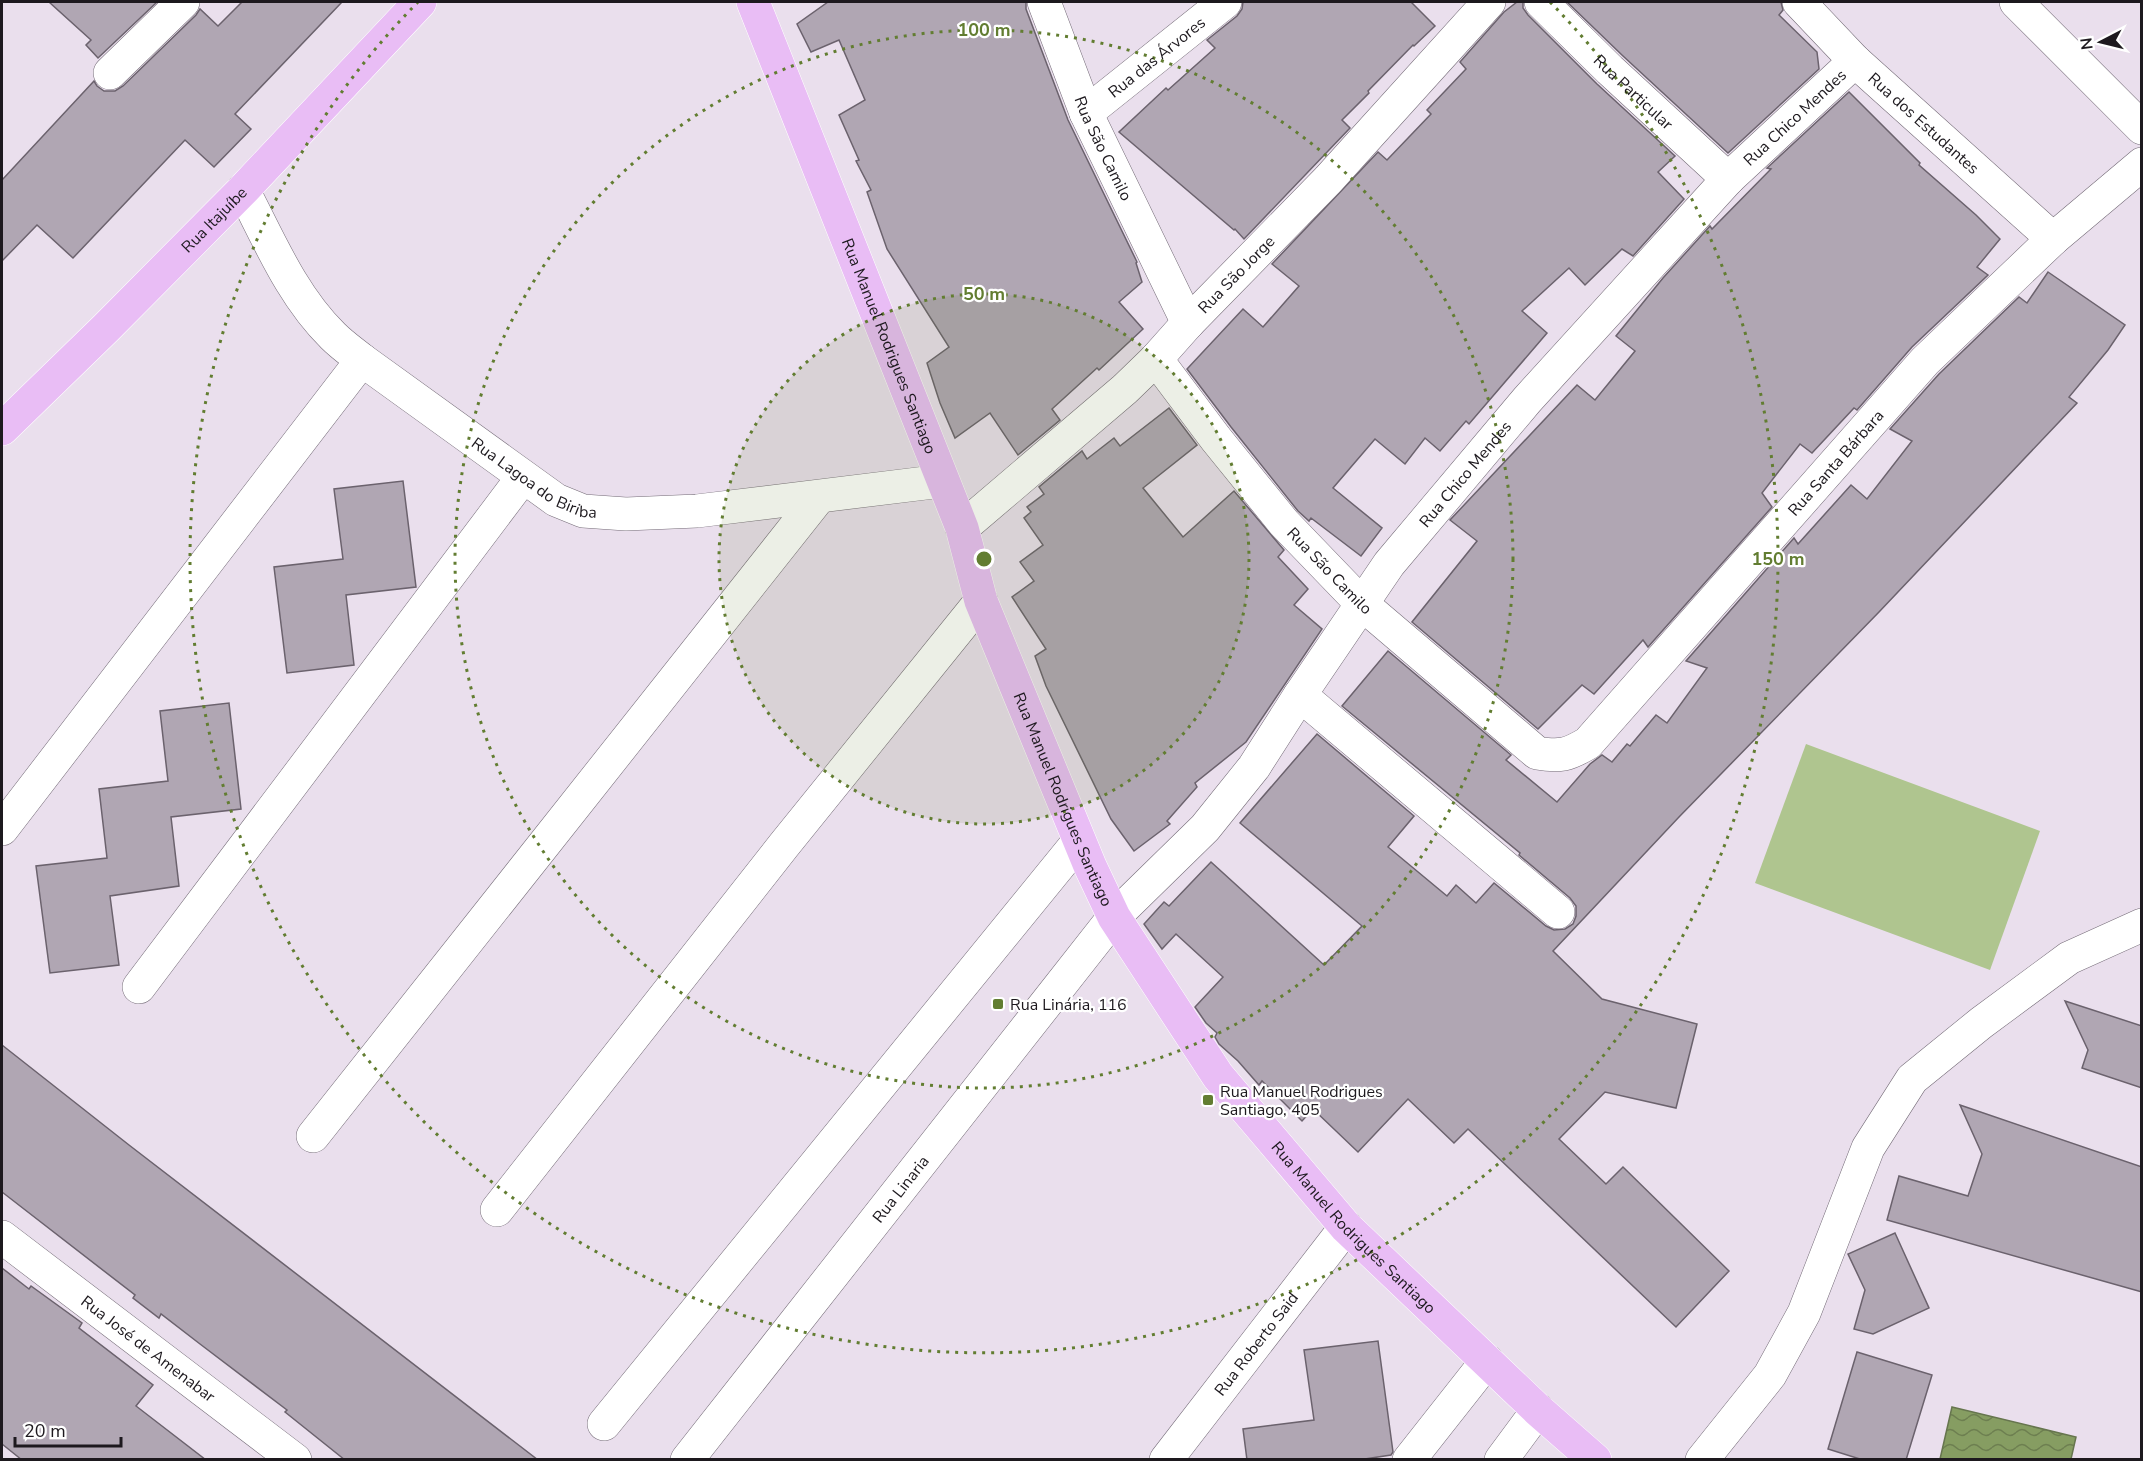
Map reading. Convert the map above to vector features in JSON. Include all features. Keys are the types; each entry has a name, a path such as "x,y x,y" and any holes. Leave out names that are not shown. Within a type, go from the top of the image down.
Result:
{"main road":[{"name":"Rua Itajuíbe","path":"2,429 243,190 420,2"},
{"name":"Rua Manuel Rodrigues Santiago","path":"753,2 962,528 981,601 1079,841 1114,917 1218,1076 1346,1227 1538,1410 1595,1460"}],"street":[{"path":"110,73 183,2"},
{"name":"Rua São Camilo","path":"1044,2 1086,113 1188,323"},
{"name":"Rua das Árvores","path":"1086,113 1225,2"},
{"name":"Rua São Jorge","path":"962,528 1125,389 1156,359 1188,323 1328,180 1489,2"},
{"name":"Rua Particular","path":"1541,2 1610,70 1728,179"},
{"name":"Rua dos Estudantes","path":"1799,2 1855,61 2053,239"},
{"path":"2016,2 2142,128"},
{"name":"Rua Chico Mendes","path":"1114,917 1205,828 1254,767 1389,564 1527,400 1728,179 1855,61"},
{"name":"Rua Santa Bárbara","path":"1537,753 1558,756 1573,752 1588,743 1925,361 2053,239 2142,164"},
{"name":"Rua Lagoa do Biriba","path":"243,190 287,274 305,302 333,336 362,360 556,500 583,511 626,514 697,511 942,481"},
{"name":"Rua São Camilo","path":"1156,359 1216,440 1284,523 1362,604 1537,753"},
{"path":"2,829 362,360"},
{"path":"139,987 523,477"},
{"path":"313,1136 819,497"},
{"path":"497,1210 784,845 981,601"},
{"path":"1300,695 1558,912"},
{"path":"604,1424 1079,841"},
{"name":"Rua Linaria","path":"687,1460 1114,917"},
{"path":"1702,1460 1770,1375 1803,1313 1868,1148 1912,1079 1981,1023 2069,958 2142,925"},
{"name":"Rua Roberto Said","path":"1166,1460 1346,1227"},
{"name":"Rua José de Amenabar","path":"2,1238 295,1460"},
{"path":"1409,1460 1487,1361"},
{"path":"1501,1460 1538,1410"}],"shaded area":[{"path":"1806,744 2040,831 1990,970 1755,883"}],"water":[{"path":"1952,1407 2076,1437 2071,1459 1940,1459"}],"building":[{"path":"49,2 157,2 98,58 86,45 91,40"},
{"path":"242,2 342,2 235,114 251,129 214,167 185,140 73,258 37,225 2,261 2,180 94,81 104,91 115,91 123,86 200,9 218,26"},
{"path":"828,2 1026,2 1026,9 1068,120 1137,262 1142,282 1119,302 1143,329 1052,409 1060,420 1018,455 990,413 955,438 940,403 927,363 949,347 887,249 867,192 871,190 856,161 859,160 839,115 865,100 839,40 811,52 797,24"},
{"path":"1243,2 1411,2 1435,26 1368,91 1369,93 1342,120 1350,128 1244,239 1119,132 1166,88 1168,90 1215,48 1207,40 1237,16 1242,9"},
{"path":"1517,2 1523,2 1523,8 1528,15 1597,84 1675,156 1658,172 1684,199 1633,256 1622,249 1585,285 1569,268 1522,311 1547,333 1469,424 1466,421 1440,451 1425,438 1405,464 1375,439 1333,488 1382,528 1361,556 1311,518 1309,521 1298,511 1187,369 1243,309 1263,327 1299,286 1272,264 1378,152 1387,160 1431,114 1427,110 1466,69 1460,62 1504,12"},
{"path":"1567,2 1781,2 1783,10 1779,15 1817,52 1819,69 1728,153"},
{"path":"1849,92 1920,163 1919,165 2000,239 1977,267 1988,275 1912,347 1857,410 1854,408 1812,453 1800,444 1762,493 1772,507 1648,647 1643,640 1594,694 1582,685 1538,729 1412,622 1477,541 1450,520 1577,385 1595,400 1635,351 1616,336 1663,278 1710,226 1712,229 1771,169 1767,168"},
{"path":"2048,272 2125,325 2108,350 2069,397 2077,403 1553,951 1602,999 1697,1024 1676,1108 1605,1092 1559,1139 1606,1184 1623,1167 1729,1271 1676,1327 1468,1129 1454,1143 1408,1099 1358,1152 1313,1109 1302,1121 1262,1081 1259,1085 1219,1044 1215,1037 1217,1033 1206,1023 1195,1007 1223,977 1176,934 1162,949 1144,924 1164,902 1169,906 1211,862 1324,965 1362,926 1240,823 1317,734 1414,816 1388,847 1447,896 1456,885 1476,903 1494,883 1554,930 1565,929 1573,924 1576,916 1576,906 1570,898 1519,855 1520,853 1342,706 1388,651 1511,755 1506,760 1557,802 1590,764 1602,755 1612,762 1627,744 1630,746 1656,715 1667,723 1707,668 1686,661 1794,538 1798,544 1851,485 1867,499 1912,441 1890,429 1939,374 2019,297 2027,303"},
{"path":"1169,408 1197,445 1143,488 1183,537 1234,491 1284,550 1278,557 1308,589 1294,605 1322,629 1246,742 1195,783 1197,787 1167,821 1170,824 1134,851 1111,819 1046,686 1035,656 1046,649 1012,597 1034,581 1020,562 1043,545 1024,518 1031,512 1027,507 1044,494 1039,487 1082,451 1087,459 1114,438 1120,446"},
{"path":"403,481 416,587 346,595 354,665 287,673 274,567 343,559 334,489"},
{"path":"229,703 241,809 171,817 179,886 110,896 119,965 50,973 36,866 107,858 99,789 168,781 160,711"},
{"path":"2065,1001 2142,1026 2142,1088 2082,1068 2088,1050"},
{"path":"2,1045 538,1460 345,1460 285,1412 287,1410 161,1314 159,1318 133,1298 135,1295 2,1192"},
{"path":"1960,1105 2142,1167 2142,1292 1887,1220 1899,1176 1968,1196 1982,1154"},
{"path":"1895,1233 1929,1308 1873,1334 1854,1329 1865,1290 1848,1254"},
{"path":"2,1268 29,1289 31,1286 82,1323 79,1328 153,1385 136,1406 206,1460 22,1460 2,1444"},
{"path":"1378,1341 1393,1452 1391,1455 1358,1460 1247,1460 1243,1429 1314,1420 1304,1350"},
{"path":"1857,1352 1932,1375 1906,1460 1863,1460 1828,1449"}],"place":[{"name":"Rua Linária, 116","path":"998,1004"},
{"name":"Rua Manuel Rodrigues Santiago, 405","path":"1208,1100"}]}
